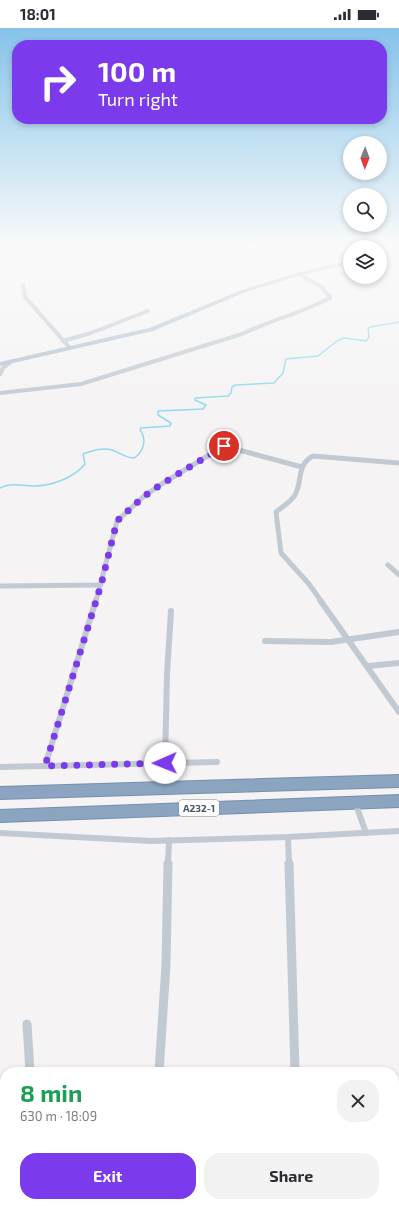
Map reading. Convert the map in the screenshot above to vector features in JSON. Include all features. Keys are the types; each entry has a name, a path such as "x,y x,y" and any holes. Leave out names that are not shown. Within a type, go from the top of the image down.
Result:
{"highway":[{"name":"A232-1","path":"0,793 399,781"},
{"name":"A232-1","path":"0,816 399,801"}],"main road":[{"path":"0,363 142,330 216,300"},
{"path":"0,363 11,362 151,330 222,300"}],"street":[{"path":"28,300 69,347"},
{"path":"0,392 30,391 81,384 242,334 255,326 295,314 326,300"},
{"path":"63,341 91,333 148,311"},
{"path":"0,374 3,368 11,362"},
{"path":"45,766 101,585 117,521 143,497 203,459 217,448 224,446 231,447 302,467"},
{"path":"399,463 312,456 308,457 302,467 295,494 276,512 281,552 309,584 350,640 399,712"},
{"path":"388,565 399,576"},
{"path":"0,586 101,585"},
{"path":"165,763 167,674 171,611"},
{"path":"265,641 350,640 399,632"},
{"path":"368,666 399,662"},
{"path":"0,767 217,762"},
{"path":"355,802 366,833"},
{"path":"0,833 27,836 169,840 288,837 399,831"},
{"path":"288,837 295,1067"},
{"path":"159,1067 166,965 169,840"},
{"path":"27,1024 30,1067"}],"waterway":[{"path":"0,488 13,485 41,486 55,483 69,477 85,464 83,454 98,450 109,449 134,458 142,449 144,441 140,430 141,428 170,426 171,423 158,415 158,411 203,409 206,405 195,400 195,398 228,396 231,393 232,387 236,385 274,383 283,373 286,359 318,356 337,341 344,338 366,341 369,337 368,329 370,327 399,322"}],"route":[{"path":"165,763 45,766 101,585 117,521 143,497 160,485 203,459 217,448 224,446"}]}
